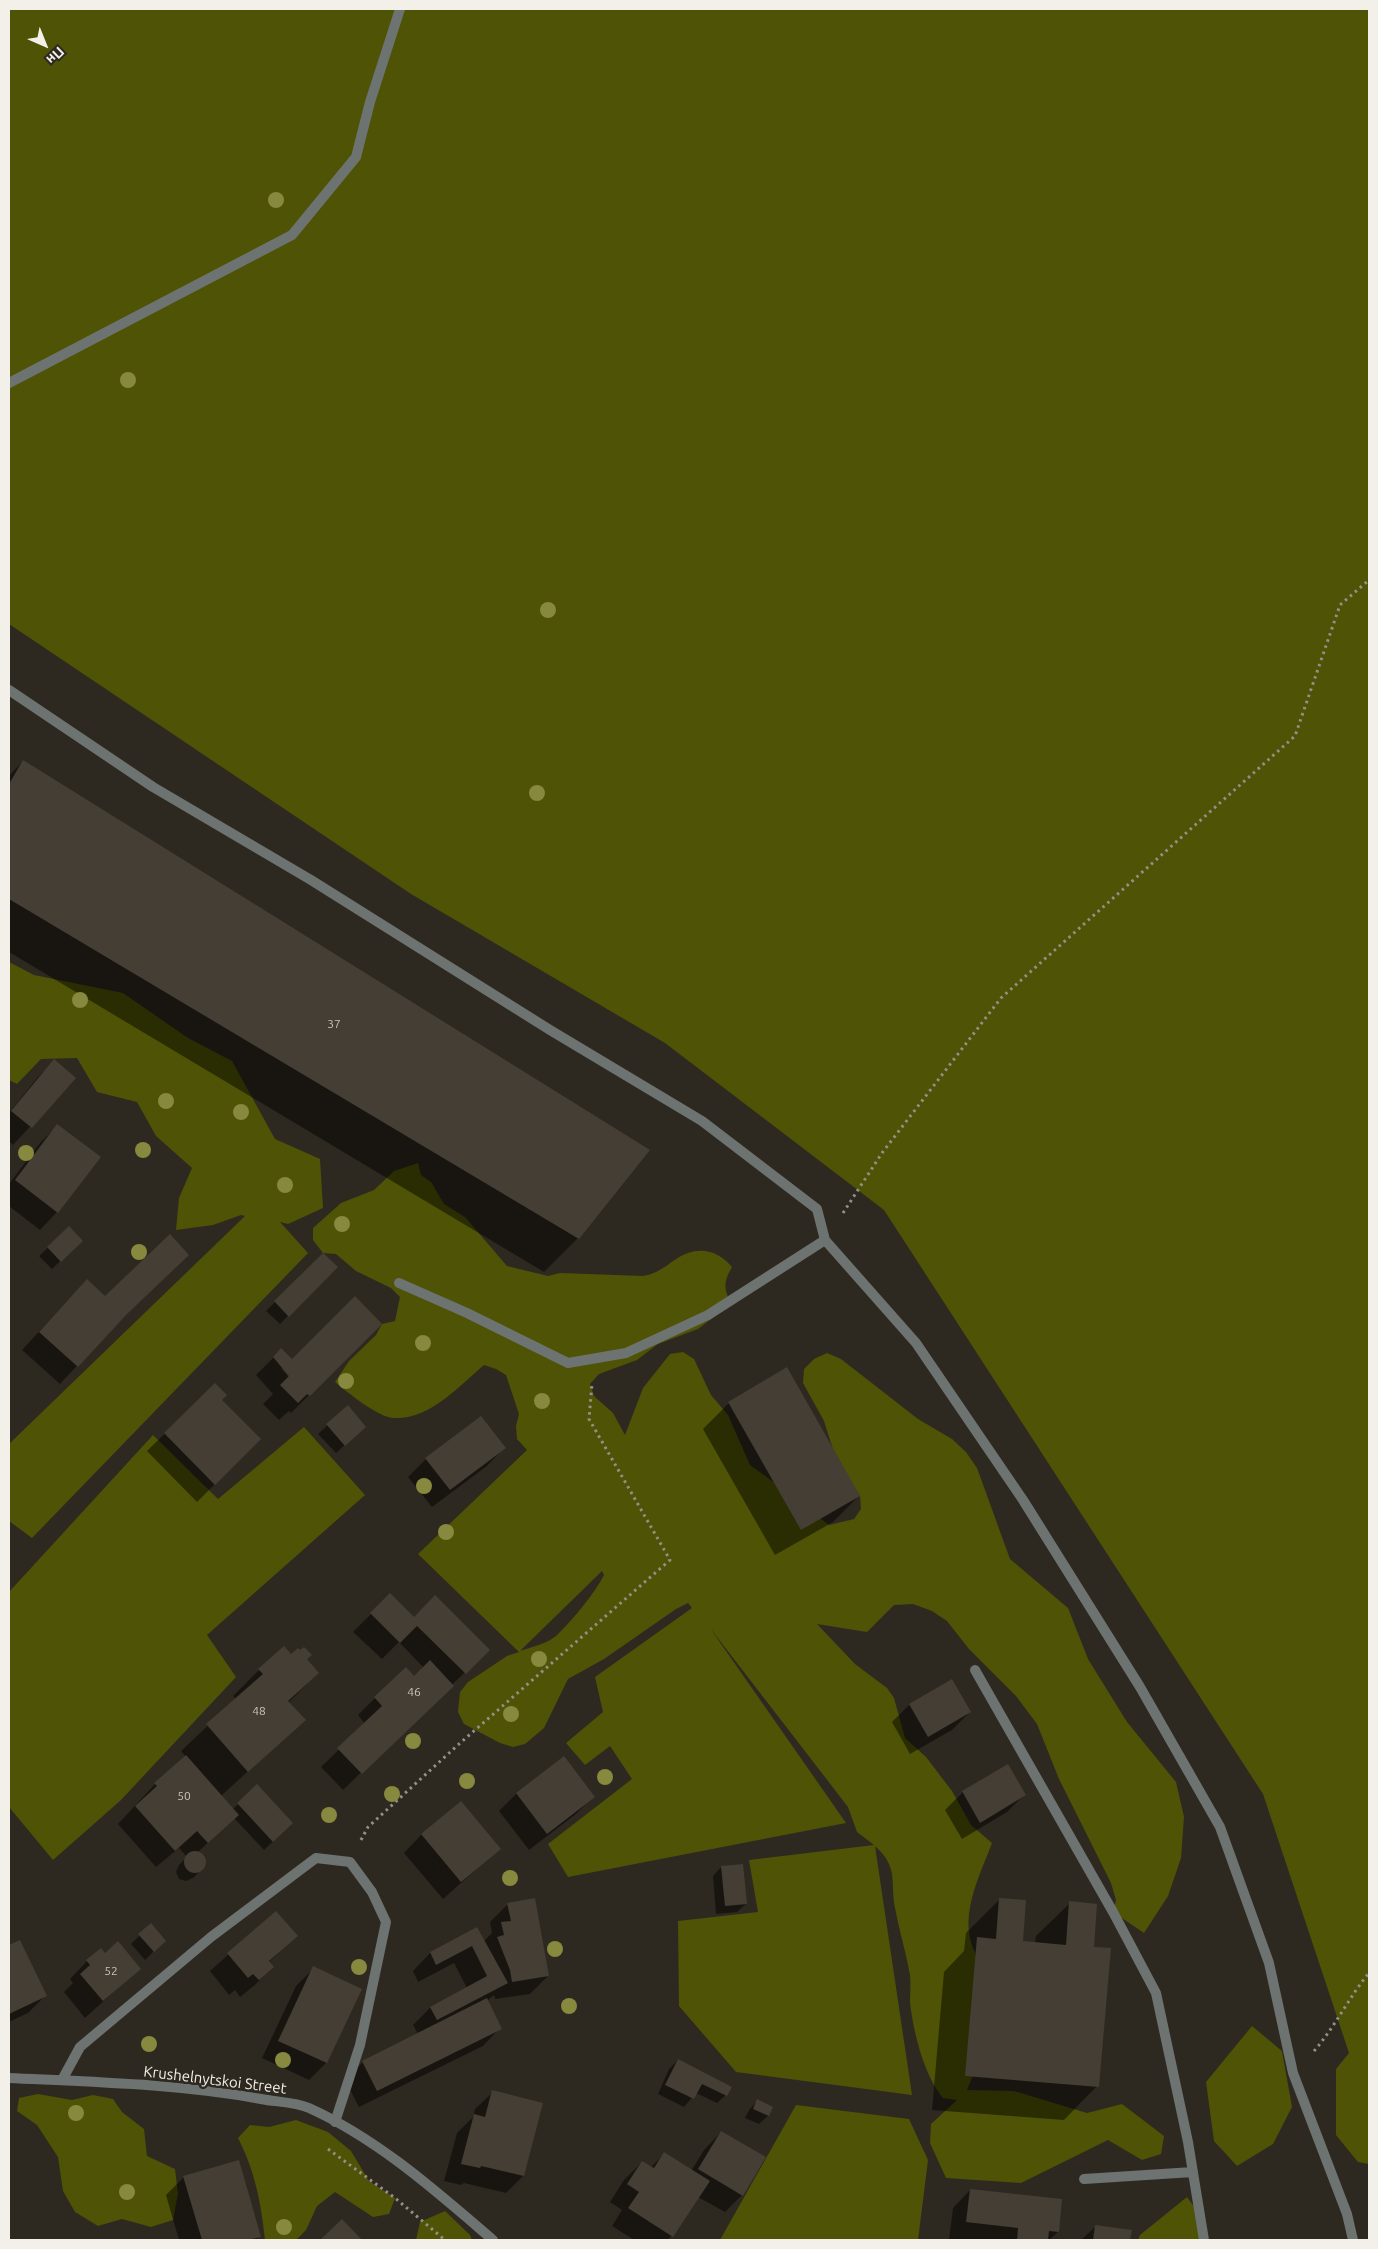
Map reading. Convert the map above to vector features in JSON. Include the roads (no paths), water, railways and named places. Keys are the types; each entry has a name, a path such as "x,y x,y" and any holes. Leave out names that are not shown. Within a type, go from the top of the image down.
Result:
{"street":[{"path":"9,383 292,235 356,157 370,102 400,9"},
{"path":"9,690 153,787 310,880 550,1030 702,1121 817,1209 825,1240 916,1343 1023,1500 1140,1687 1215,1819 1269,1963 1293,2073 1347,2214 1353,2240"},
{"path":"399,1283 467,1312 568,1363 626,1352 708,1315 825,1240"},
{"path":"975,1670 1113,1912 1156,1993 1193,2172 1204,2240"},
{"path":"62,2080 80,2047 211,1937 316,1858 350,1862 372,1892 386,1922 360,2045 335,2122"},
{"name":"Krushelnytskoi Street","path":"9,2078 62,2080 238,2095 308,2107 355,2132 430,2186 493,2240"},
{"path":"1084,2179 1193,2172"}]}
